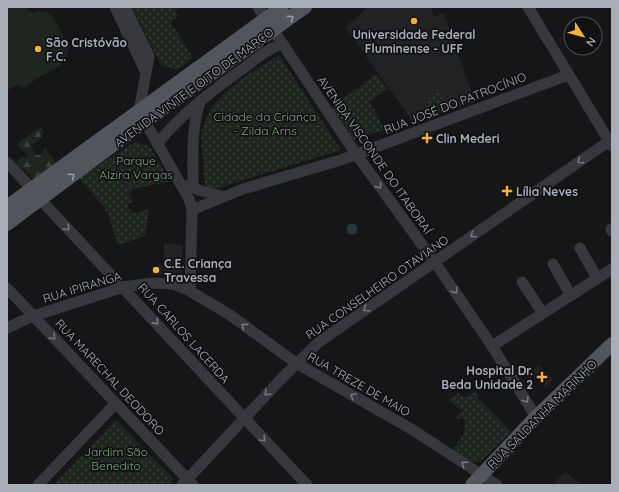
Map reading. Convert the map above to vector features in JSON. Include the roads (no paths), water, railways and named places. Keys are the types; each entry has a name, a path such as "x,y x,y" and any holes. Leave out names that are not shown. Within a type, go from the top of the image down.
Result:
{"main road":[{"name":"AVENIDA VINTE E OITO DE MARÇO","path":"7,224 36,194 141,117 282,7"},
{"name":"AVENIDA VINTE E OITO DE MARÇO","path":"266,19 305,7"},
{"name":"AVENIDA VINTE E OITO DE MARÇO","path":"7,207 36,194"},
{"name":"RUA SALDANHA MARINHO","path":"476,480 536,417 612,344"}],"street":[{"path":"115,7 146,73"},
{"path":"125,7 149,56 141,117 176,174 189,199 192,210 190,291"},
{"path":"528,7 568,75 611,142"},
{"name":"AVENIDA VISCONDE DO ITABORAÍ","path":"266,19 356,154 434,261 492,346 536,417"},
{"path":"157,144 174,124 200,101 265,52 283,44"},
{"name":"RUA JOSÉ DO PATROCÍNIO","path":"192,210 222,196 356,154 568,75"},
{"path":"195,188 193,184 192,146 194,124 200,101"},
{"name":"RUA CONSELHEIRO OTAVIANO","path":"187,483 244,418 318,342 434,261 611,142"},
{"name":"RUA CARLOS LACERDA","path":"7,162 307,485"},
{"path":"176,174 195,188 222,196"},
{"path":"580,248 597,278"},
{"path":"553,264 570,294"},
{"path":"492,346 570,294 612,269"},
{"path":"522,282 542,312"},
{"name":"RUA IPIRANGA","path":"7,328 33,316 124,287 151,283 173,284 190,291"},
{"name":"RUA MARECHAL DEODORO","path":"7,288 116,403 187,483"},
{"name":"RUA TREZE DE MAIO","path":"190,291 230,315 296,363 413,430 476,480 497,485"},
{"path":"38,485 116,403"}],"place":[{"name":"Universidade Federal Fluminense - UFF","path":"414,21"},
{"name":"São Cristóvão F.C.","path":"38,49"},
{"name":"Clin Mederi","path":"427,138"},
{"name":"Lília Neves","path":"507,191"},
{"name":"C.E. Criança Travessa","path":"156,270"},
{"name":"Hospital Dr. Beda Unidade 2","path":"542,377"}],"park label":[{"name":"Cidade da Criança - Zilda Arns","path":"265,123"},
{"name":"Parque Alzira Vargas","path":"136,167"},
{"name":"Jardim São Benedito","path":"116,458"}]}
